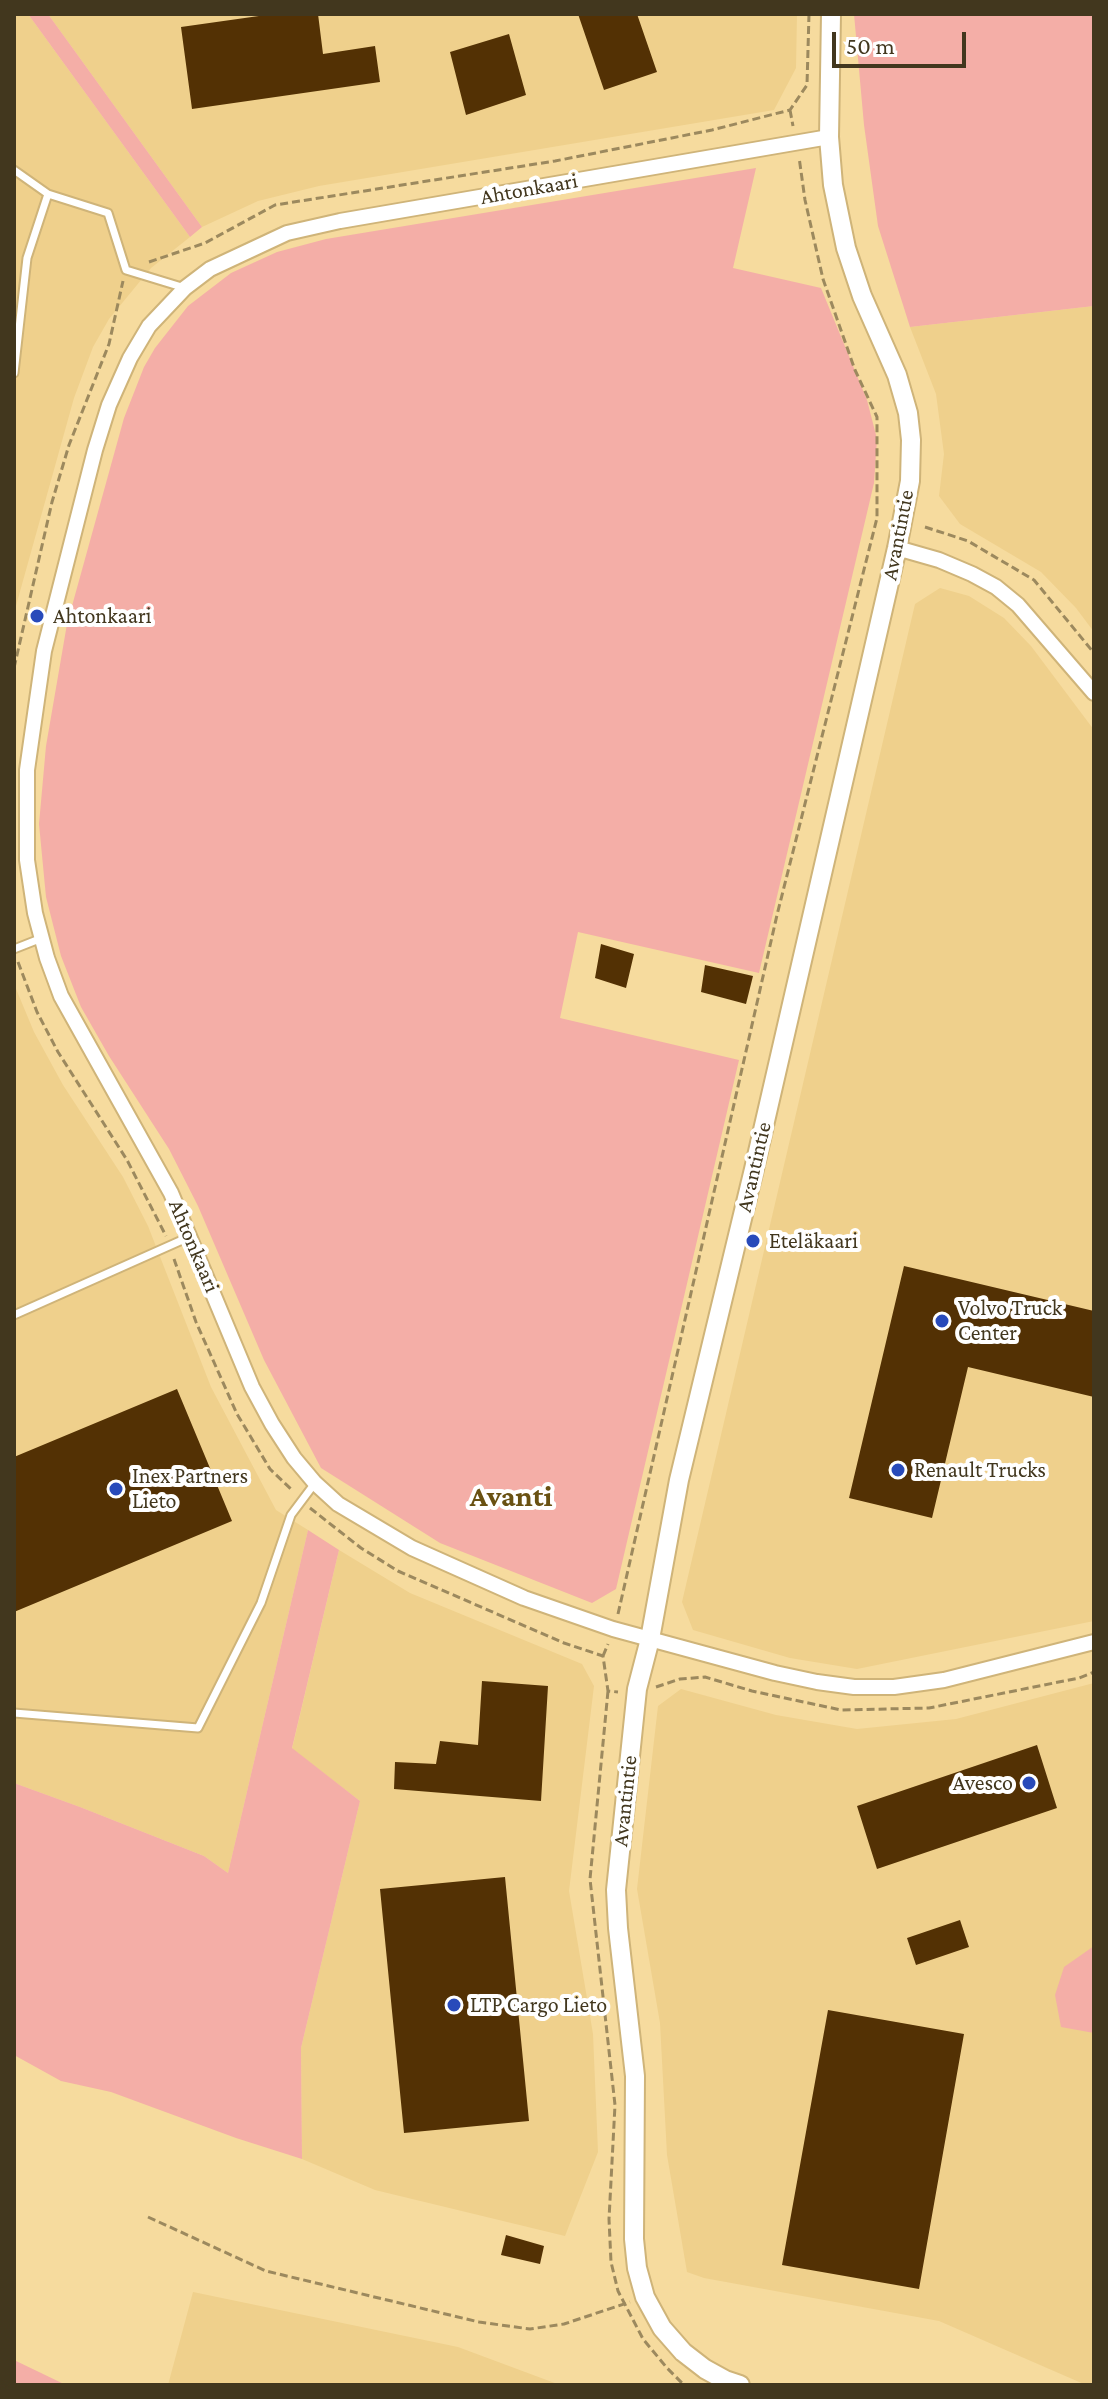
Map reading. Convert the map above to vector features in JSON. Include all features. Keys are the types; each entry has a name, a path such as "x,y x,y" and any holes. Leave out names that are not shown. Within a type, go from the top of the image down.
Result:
{"street":[{"name":"Avantintie","path":"740,2385 705,2369 683,2352 662,2328 645,2297 637,2268 634,2239 635,2076 616,1890 637,1689 650,1639 679,1480 754,1169 910,481 908,413 897,375 862,296 846,248 833,185 829,137 831,14"},
{"name":"Ahtonkaari","path":"650,1639 524,1598 412,1548 338,1504 294,1458 252,1387 171,1193 61,996 21,860 27,770 44,651 109,405 130,358 149,326 185,288 210,269 287,233 340,221 829,137"},
{"path":"897,548 939,560 996,587 1018,605 1094,693"},
{"path":"650,1639 775,1673 854,1687 894,1687 944,1680 1094,1642"}],"lane":[{"path":"14,170 48,194 108,213 126,270 185,288"},
{"path":"14,373 27,258 48,194"},
{"path":"14,950 42,938"},
{"path":"14,1315 191,1236"},
{"path":"14,1713 198,1728 261,1603 291,1515 315,1483"}],"path":[{"path":"14,668 52,502 69,445 109,344 126,270 205,243 275,205 555,161 712,130 790,110 807,85 809,14"},
{"path":"619,1610 777,915 877,518 877,417 855,370 823,279 805,200 790,110"},
{"path":"43,499 52,502"},
{"path":"925,527 968,541 1034,580 1094,653"},
{"path":"14,950 37,1012 58,1052 127,1160 161,1224 196,1322 237,1414 270,1469 316,1514 398,1571 564,1643 603,1656"},
{"path":"608,1643 603,1656 608,1691 620,1692"},
{"path":"148,2217 266,2271 479,2322 530,2329 564,2324 645,2297"}],"shaded area":[{"path":"14,14 28,14 190,237 151,268 109,319 93,347 74,398 14,613"},
{"path":"28,14 48,14 202,227 190,237"},
{"path":"48,14 797,14 796,68 774,110 319,186 258,201 202,227"},
{"path":"854,14 1094,14 1094,306 910,327 878,226 864,125"},
{"path":"756,168 733,268 821,288 867,400 877,439 874,483 759,973 578,932 560,1018 739,1060 616,1589 592,1603 440,1543 321,1468 264,1360 198,1206 169,1149 81,1007 61,956 46,897 39,824 46,746 67,624 124,418 144,367 188,306 231,273 277,252 326,239"},
{"path":"1094,306 1094,632 1041,572 960,524 939,496 944,454 936,394 910,327"},
{"path":"940,588 969,596 1004,618 1031,646 1094,730 1094,1621 857,1669 790,1658 693,1630 682,1602 915,604"},
{"path":"14,984 34,1032 63,1085 123,1177 148,1226 211,1387 276,1510 308,1530 228,1873 204,1856 14,1783"},
{"path":"308,1530 339,1550 292,1748 360,1801 301,2048 302,2159 111,2092 61,2081 14,2055 14,1783 204,1856 228,1873"},
{"path":"339,1550 410,1593 582,1664 594,1686 569,1891 593,2034 598,2152 565,2236 375,2190 302,2159 301,2048 360,1801 292,1749"},
{"path":"1094,1683 1094,2385 1086,2385 939,2321 704,2278 687,2272 667,2155 660,2023 637,1889 658,1706 681,1689 776,1715 857,1729 956,1719"},
{"path":"1094,1946 1094,2033 1061,2027 1055,1995 1064,1967"},
{"path":"193,2292 458,2347 560,2385 168,2385"},
{"path":"14,2360 66,2385 14,2385"}],"building":[{"path":"273,14 318,14 323,54 375,46 380,82 192,109 181,27"},
{"path":"578,14 637,14 657,72 604,90"},
{"path":"509,34 526,95 466,115 450,52"},
{"path":"601,944 634,954 626,988 595,978"},
{"path":"705,965 753,976 746,1004 701,992"},
{"path":"904,1266 1094,1311 1094,1397 968,1367 932,1518 849,1498"},
{"name":"Inex Partners Lieto","path":"177,1389 232,1521 14,1612 14,1457"},
{"path":"482,1681 548,1686 541,1801 394,1789 395,1762 436,1764 440,1741 478,1745"},
{"path":"1037,1745 1057,1808 877,1869 857,1806"},
{"name":"LTP Cargo Lieto","path":"505,1877 529,2121 404,2133 380,1889"},
{"path":"960,1920 969,1947 916,1965 907,1938"},
{"path":"828,2010 964,2034 919,2289 782,2265"},
{"path":"506,2235 544,2246 540,2264 501,2255"}],"place":[{"name":"Ahtonkaari","path":"37,616"},
{"name":"Eteläkaari","path":"753,1241"},
{"name":"Volvo Truck Center","path":"942,1321"},
{"name":"Renault Trucks","path":"898,1470"},
{"name":"Inex Partners Lieto","path":"116,1489"},
{"name":"Avesco","path":"1029,1783"},
{"name":"LTP Cargo Lieto","path":"454,2005"}],"district":[{"name":"Avanti","path":"511,1497"}]}
